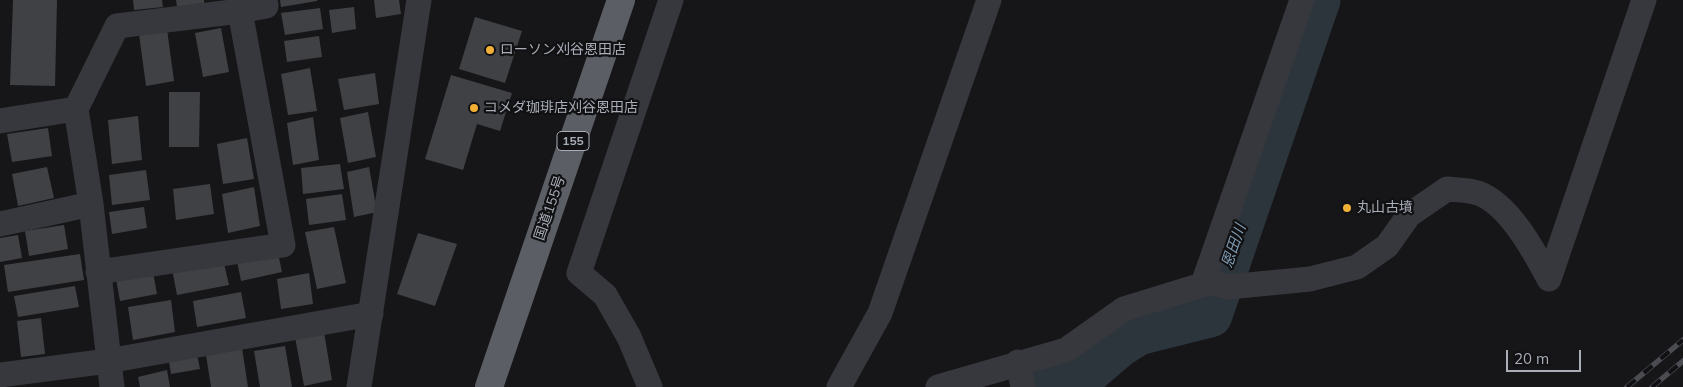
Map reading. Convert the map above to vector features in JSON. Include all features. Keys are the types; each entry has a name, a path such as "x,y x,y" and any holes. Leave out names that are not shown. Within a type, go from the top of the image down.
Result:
{"highway":[{"name":"国道155号","path":"489,387 621,0"}],"street":[{"path":"112,387 91,204 76,109 117,26 240,11 266,6 265,0"},
{"path":"359,387 419,0"},
{"path":"650,387 629,337 606,295 579,273 671,0"},
{"path":"839,387 880,313 989,0"},
{"path":"1214,283 1302,0"},
{"path":"938,387 1018,362 1066,350 1124,309 1202,285 1310,279 1357,267 1387,246 1409,215 1447,189 1478,193 1500,208 1530,243 1549,279 1644,0"},
{"path":"98,272 283,245 240,11"},
{"path":"0,122 76,109"},
{"path":"0,224 91,204"},
{"path":"0,375 108,362 371,314"},
{"path":"1018,362 1023,387"}],"building":[{"path":"13,0 57,0 55,86 10,85"},
{"path":"133,0 162,0 163,7 134,10"},
{"path":"176,0 204,0 204,3 177,7"},
{"path":"280,0 317,0 317,1 281,7"},
{"path":"374,0 399,0 401,14 376,18"},
{"path":"354,7 356,29 332,33 329,10"},
{"path":"320,8 323,29 285,35 281,13"},
{"name":"ローソン刈谷恩田店","path":"475,17 522,31 505,83 459,69"},
{"path":"221,28 229,72 203,77 195,33"},
{"path":"167,29 174,81 146,86 139,34"},
{"path":"319,36 322,57 287,62 284,41"},
{"path":"310,68 317,111 288,115 281,74"},
{"path":"375,73 379,104 344,110 338,79"},
{"name":"コメダ珈琲店刈谷恩田店","path":"451,75 512,93 500,131 477,124 463,170 425,159"},
{"path":"169,92 200,92 199,147 169,147"},
{"path":"368,112 376,157 348,163 340,118"},
{"path":"138,116 142,160 112,164 108,120"},
{"path":"313,117 319,160 293,165 287,123"},
{"path":"48,128 52,156 12,162 7,134"},
{"path":"247,138 254,179 223,184 217,144"},
{"path":"340,164 344,189 303,194 301,168"},
{"path":"47,167 54,198 18,206 12,174"},
{"path":"369,167 377,212 354,217 347,172"},
{"path":"146,170 150,200 112,205 109,175"},
{"path":"210,184 214,214 176,220 173,189"},
{"path":"254,187 260,226 228,233 222,194"},
{"path":"342,194 346,220 309,225 306,199"},
{"path":"144,207 147,228 112,234 109,212"},
{"path":"64,225 68,249 29,256 25,231"},
{"path":"334,227 346,283 317,289 305,232"},
{"path":"418,233 457,244 435,306 397,294"},
{"path":"18,235 22,258 0,262 0,238"},
{"path":"277,248 282,272 241,281 236,256"},
{"path":"80,254 84,280 8,292 4,265"},
{"path":"223,259 229,285 177,295 172,269"},
{"path":"153,272 157,294 120,301 116,279"},
{"path":"309,273 313,304 281,309 277,279"},
{"path":"75,286 79,307 18,317 14,296"},
{"path":"241,292 246,318 197,327 193,301"},
{"path":"171,300 175,332 133,340 128,307"},
{"path":"41,318 45,354 21,357 17,321"},
{"path":"324,332 332,380 304,386 295,337"},
{"path":"285,346 292,387 260,387 254,351"},
{"path":"242,348 248,387 211,387 206,355"},
{"path":"196,350 200,369 171,374 168,355"},
{"path":"167,370 170,387 140,387 138,377"}],"waterway":[{"name":"恩田川","path":"1040,387 1091,369 1119,345 1138,333 1210,315 1318,0"}],"railway":[{"path":"1627,387 1683,340"},
{"path":"1652,387 1683,361"}],"place":[{"name":"ローソン刈谷恩田店","path":"490,50"},
{"name":"コメダ珈琲店刈谷恩田店","path":"474,108"},
{"name":"丸山古墳","path":"1347,208"}]}
